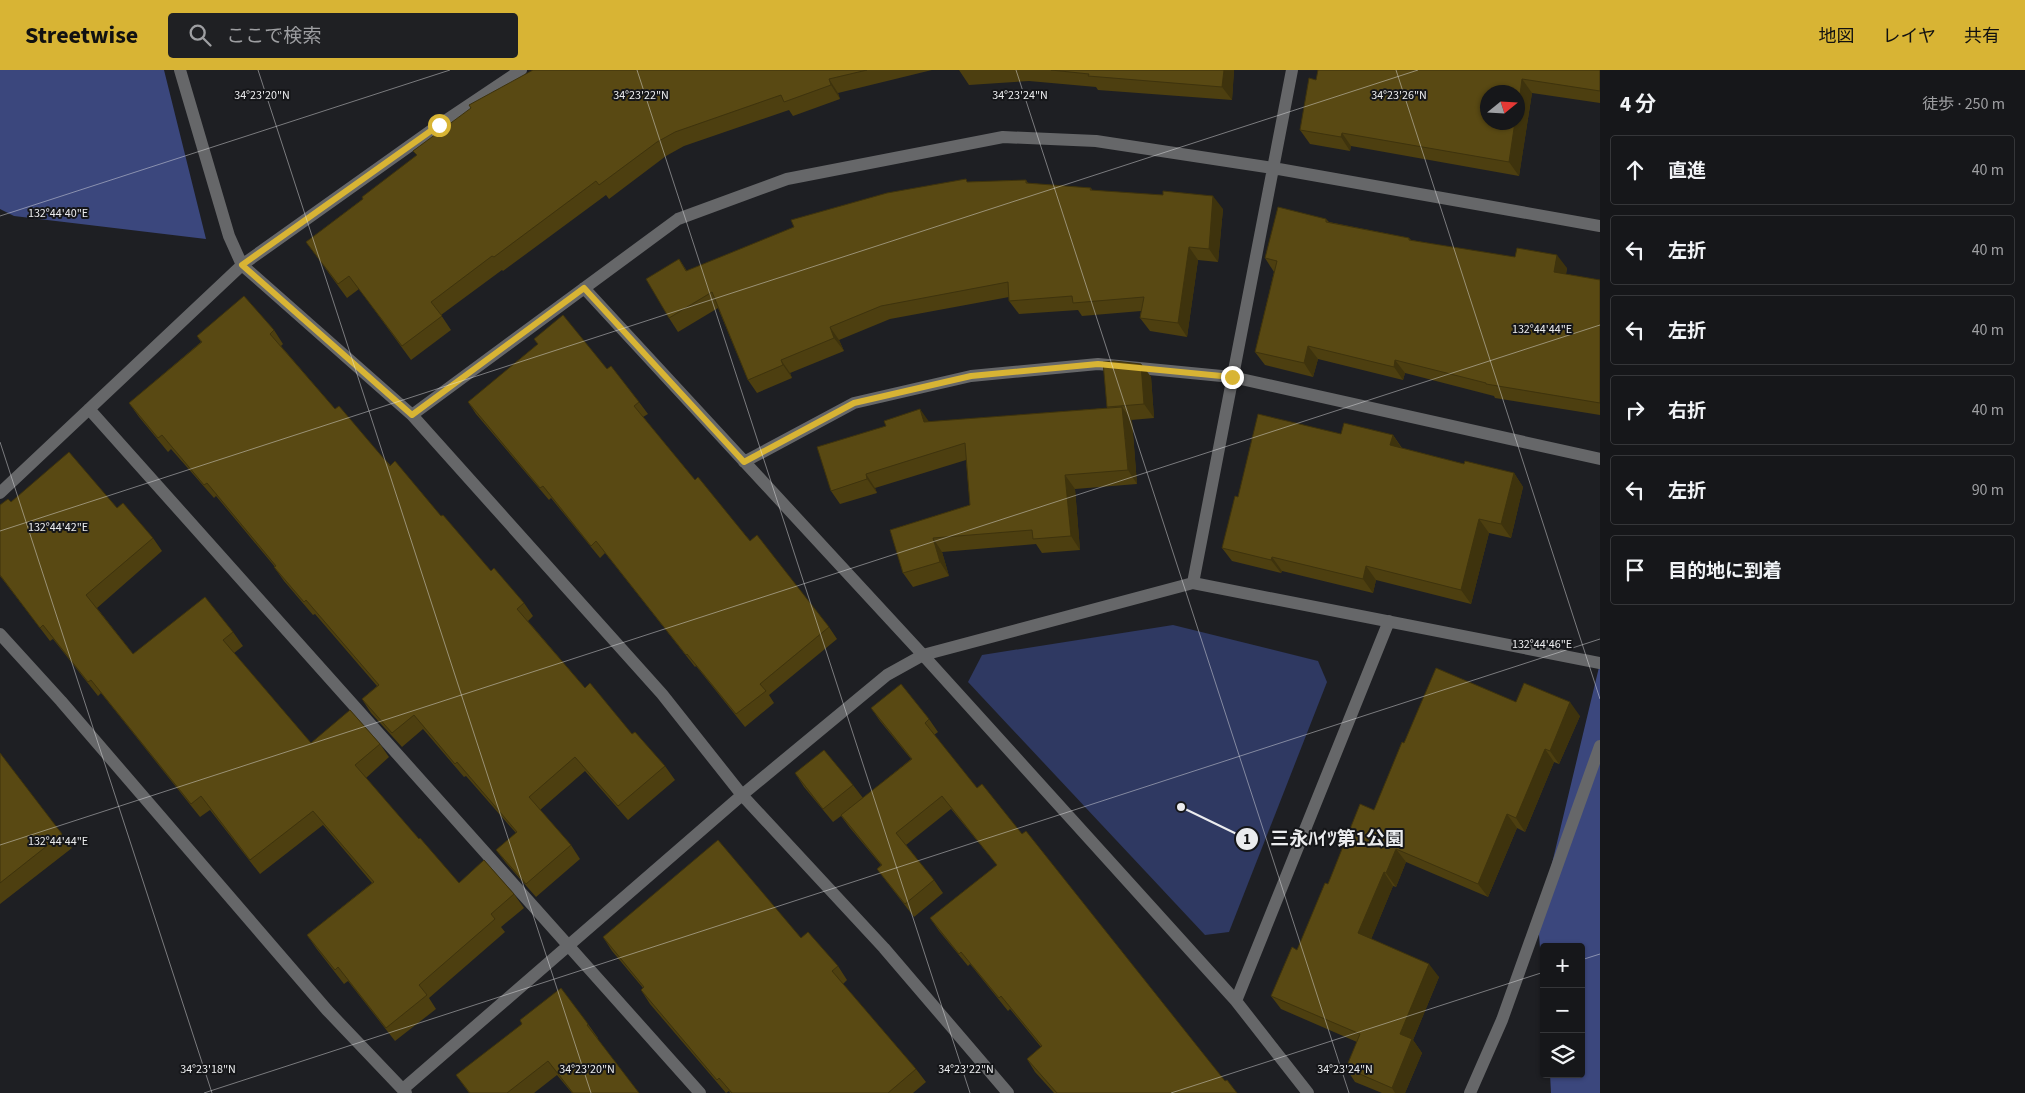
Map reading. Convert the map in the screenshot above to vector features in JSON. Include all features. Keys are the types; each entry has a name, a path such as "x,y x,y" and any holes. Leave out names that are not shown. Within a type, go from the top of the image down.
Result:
{"street":[{"path":"180,70 229,236 242,265 412,415 662,694 742,795 884,948 1008,1093"},
{"path":"0,493 242,265 439,125 522,70"},
{"path":"1193,583 1292,70"},
{"path":"412,415 678,219 786,180 1003,137 1096,140 1273,168 1600,226"},
{"path":"584,288 923,655 1236,1001 1308,1093"},
{"path":"744,462 854,403 971,376 1098,364 1232,377 1600,459"},
{"path":"89,409 700,1093"},
{"path":"0,634 61,701 327,1010 405,1091 742,795 887,675 923,655 1193,583 1600,663"},
{"path":"1236,1001 1389,621"},
{"path":"1470,1093 1502,1020 1600,746"}],"shaded area":[{"path":"0,70 164,70 206,239 14,216 0,209"},
{"path":"1173,625 1318,661 1327,682 1229,932 1205,935 968,682 982,655"},
{"path":"1600,663 1600,1093 1551,1093 1550,1078 1585,1078 1585,943 1540,943 1540,948 1538,922"}],"building":[{"path":"533,70 867,70 829,79 831,85 784,102 781,95 675,132 657,142 599,185 596,181 431,302 442,316 402,346 349,276 338,284 306,242 417,155 413,151 471,108 469,105"},
{"path":"1051,70 1224,70 1222,87 1088,76 1089,74"},
{"path":"1318,70 1600,70 1600,91 1522,79 1521,85 1480,85 1480,130 1514,130 1509,162 1342,133 1341,137 1300,130 1309,78 1316,80"},
{"path":"966,179 967,182 1026,180 1026,183 1091,188 1090,190 1163,195 1163,191 1213,196 1209,249 1189,247 1178,323 1140,318 1144,297 1073,303 1072,296 1009,301 1008,282 881,306 830,327 834,338 781,360 783,365 748,380 712,292 669,318 646,279 679,259 686,271 794,227 791,220 887,193"},
{"path":"1278,207 1326,219 1326,222 1409,238 1409,240 1515,257 1517,248 1557,255 1554,272 1600,280 1600,403 1486,384 1395,360 1394,367 1308,346 1304,363 1255,352 1277,261 1265,258"},
{"path":"244,296 274,330 270,334 335,409 339,406 390,466 395,461 441,516 443,515 491,571 494,568 524,603 517,609 585,688 590,683 632,734 635,732 665,766 618,806 575,757 529,797 571,845 526,884 496,850 517,832 457,762 455,764 414,715 392,733 362,699 379,685 306,600 304,602 274,567 276,566 207,483 204,485 162,435 158,438 129,403 202,342 197,336"},
{"path":"563,315 607,369 611,366 639,402 634,406 695,480 698,477 750,541 757,535 829,627 760,684 766,691 736,714 686,655 596,541 591,546 543,486 540,488 468,402 538,344 534,339"},
{"path":"1114,361 1141,364 1144,404 1107,407 1103,362"},
{"path":"1122,407 1128,470 1065,475 1071,536 1033,539 1032,530 933,538 940,562 903,573 890,530 970,505 965,443 866,474 867,479 831,491 817,447 886,426 884,421 920,409 924,422"},
{"path":"1258,414 1341,434 1344,423 1393,435 1390,445 1464,464 1465,461 1514,473 1501,524 1479,519 1461,590 1366,566 1363,579 1272,557 1271,560 1222,548 1235,496 1238,497"},
{"path":"69,452 117,508 123,503 153,538 86,595 133,654 205,597 233,632 223,640 311,743 350,710 380,744 355,765 419,839 459,883 484,860 514,894 491,914 495,919 419,985 427,995 386,1028 338,967 335,970 307,935 374,882 313,811 250,860 201,796 191,804 91,680 88,682 43,625 40,628 0,575 0,505 8,499 11,502"},
{"path":"1436,668 1516,702 1524,683 1570,702 1550,751 1545,749 1516,818 1507,814 1478,884 1396,849 1386,873 1384,872 1358,933 1429,964 1400,1034 1412,1039 1392,1088 1346,1068 1360,1034 1271,996 1292,947 1297,950 1325,883 1328,884 1360,804 1374,810 1402,742 1404,743"},
{"path":"901,684 929,719 925,723 977,788 982,784 1022,834 1026,831 1225,1081 1227,1080 1237,1093 1057,1093 1027,1059 1042,1046 1001,996 999,998 961,952 959,954 930,918 997,865 942,796 896,833 934,880 905,904 877,869 882,865 841,815 912,759 871,708"},
{"path":"824,750 853,785 823,809 795,773"},
{"path":"0,753 62,834 0,883"},
{"path":"718,840 801,938 808,932 838,966 832,971 916,1069 888,1093 732,1093 719,1078 717,1080 641,990 644,987 603,937"},
{"path":"561,988 639,1093 573,1093 548,1061 507,1093 470,1093 456,1075 522,1024 520,1020"}],"place":[{"name":"三永ﾊｲﾂ第1公園","path":"1181,807"}],"route":[{"path":"439,125 242,265 412,415 584,288 744,462 854,403 971,376 1098,364 1232,377"}]}
